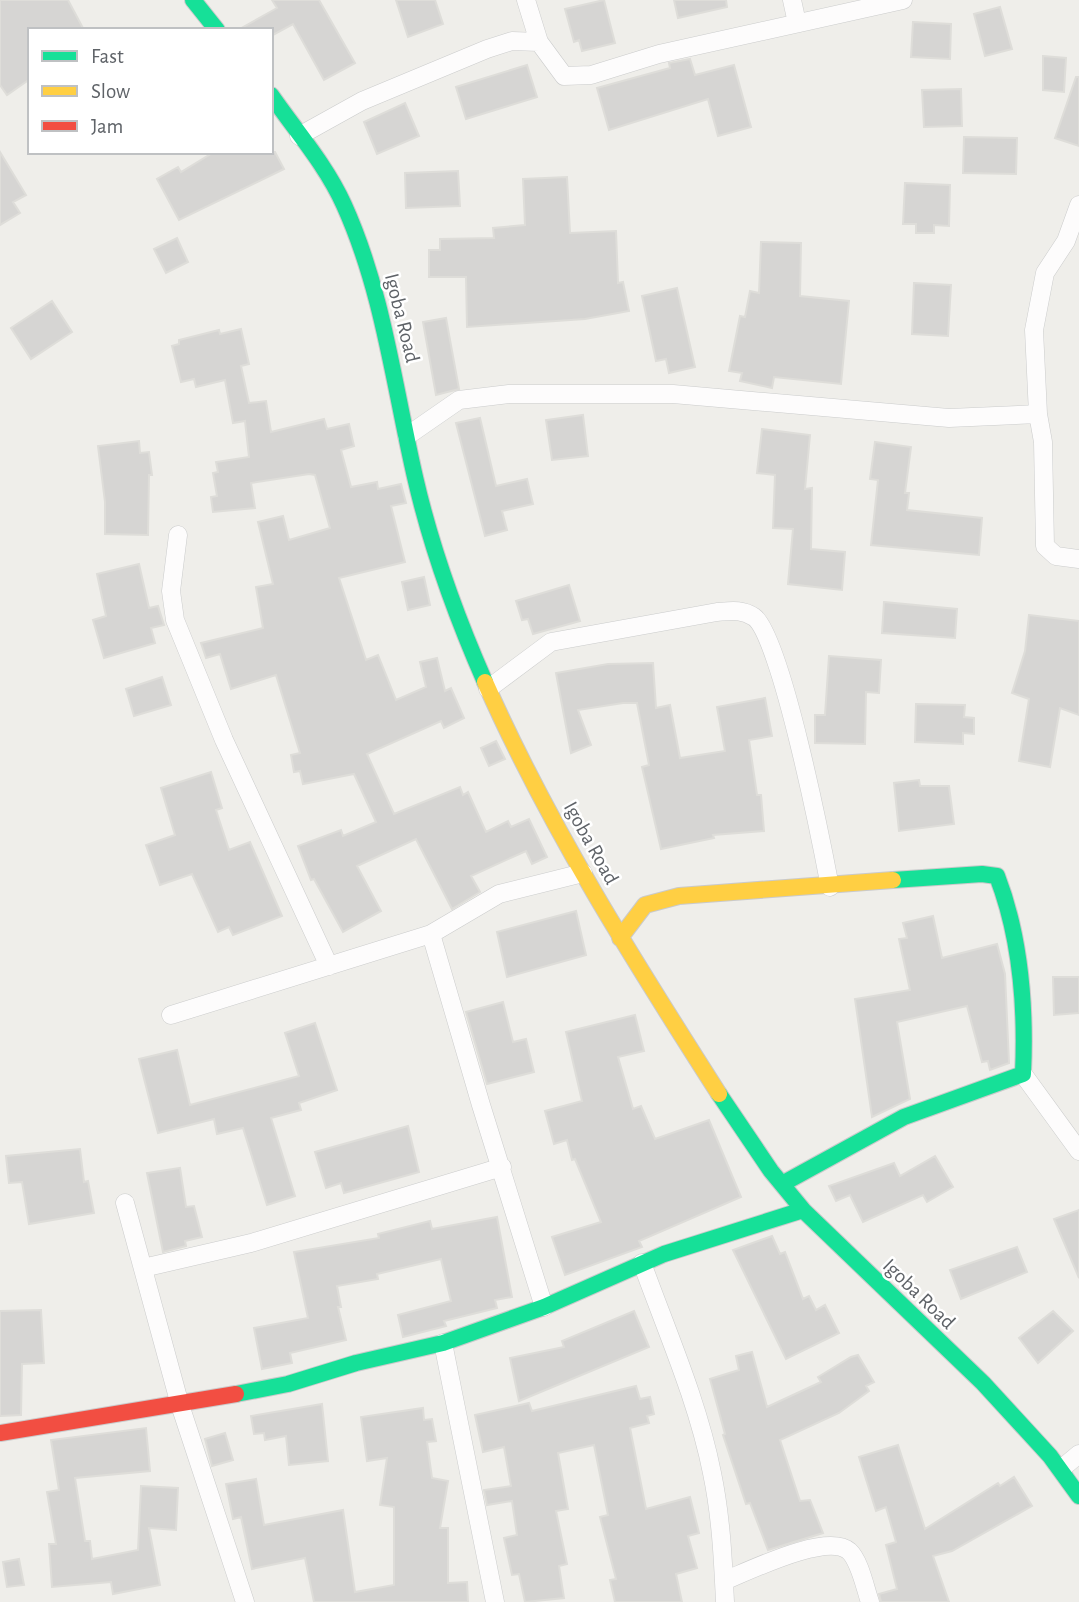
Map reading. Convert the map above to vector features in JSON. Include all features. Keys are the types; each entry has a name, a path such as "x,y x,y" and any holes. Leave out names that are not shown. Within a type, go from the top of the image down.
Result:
{"street":[{"path":"193,0 215,28"},
{"path":"526,0 539,42 564,76 592,75 659,54 903,0"},
{"path":"792,0 797,23"},
{"path":"299,136 362,101 487,49 512,41 539,42"},
{"name":"Igoba Road","path":"273,97 343,203 367,267 385,330 424,512 449,597 510,738 620,938 732,1115 803,1210 1019,1420 1061,1469 1079,1496"},
{"path":"1079,205 1066,241 1045,273 1034,330 1038,414 1044,442 1045,546 1056,556 1079,559"},
{"path":"407,436 459,400 509,394 673,394 948,418 1038,414"},
{"path":"178,535 171,591 175,620 224,740 329,966"},
{"path":"488,689 551,642 717,612 739,610 756,618 773,651 816,811 830,887"},
{"path":"171,1015 431,934 499,894 583,873"},
{"path":"620,938 645,905 679,896 965,875 997,876 1007,897 1026,1032 1023,1074 1079,1151"},
{"path":"431,934 544,1307"},
{"path":"782,1184 904,1116 1023,1074"},
{"path":"143,1268 251,1243 502,1167"},
{"path":"125,1203 180,1405 245,1602"},
{"path":"0,1433 180,1405 288,1384 356,1363 443,1343 544,1307 642,1263 803,1210"},
{"path":"642,1263 694,1408 712,1471 721,1528 724,1602"},
{"path":"443,1343 495,1602"},
{"path":"1061,1469 1079,1454"},
{"path":"724,1581 812,1548 837,1545 851,1552 870,1602"}],"building":[{"path":"0,0 68,0 83,28 28,28 28,80 7,95 0,85"},
{"path":"272,0 319,0 355,63 324,80 293,24 273,35 273,28 242,28 277,8"},
{"path":"396,0 435,0 443,24 408,37"},
{"path":"604,0 615,43 582,51 579,40 574,42 565,9"},
{"path":"674,0 726,0 727,7 678,18"},
{"path":"1000,7 1012,49 985,56 974,14"},
{"path":"913,22 951,24 950,59 911,57"},
{"path":"1043,56 1066,58 1064,92 1043,90"},
{"path":"690,59 695,75 734,65 751,127 718,136 708,99 609,130 597,88 670,68 669,63"},
{"path":"527,65 537,97 466,119 456,87"},
{"path":"1076,77 1079,77 1079,146 1055,138"},
{"path":"961,89 962,126 924,127 922,90"},
{"path":"405,103 419,136 377,154 364,122"},
{"path":"964,137 1017,138 1016,174 963,173"},
{"path":"0,152 26,195 13,202 20,213 0,225"},
{"path":"273,152 284,169 179,220 157,179 178,167 181,172 211,154"},
{"path":"458,171 460,206 406,208 405,173"},
{"path":"567,177 570,233 616,231 618,283 623,282 629,311 585,319 467,327 466,277 429,277 429,250 440,250 440,239 494,238 493,228 525,225 523,179"},
{"path":"905,183 950,185 949,226 934,225 934,233 916,233 916,224 903,224"},
{"path":"177,238 188,262 166,273 154,249"},
{"path":"761,242 801,243 800,296 849,301 841,384 774,377 772,388 740,381 742,373 729,371 740,316 745,317 750,291 759,293"},
{"path":"914,283 951,285 948,336 912,334"},
{"path":"677,288 695,367 669,373 666,359 656,361 642,296"},
{"path":"52,301 72,332 31,359 11,328"},
{"path":"446,318 459,389 436,395 423,322"},
{"path":"241,329 249,364 241,366 249,403 266,401 271,432 324,419 327,429 349,424 354,446 341,450 351,487 377,482 378,489 401,484 406,503 391,506 405,562 339,578 366,660 378,655 396,700 426,687 420,662 437,658 445,691 451,688 464,718 444,728 441,721 367,754 394,814 460,787 463,795 468,792 486,832 508,821 511,827 529,819 547,857 532,864 526,851 471,876 480,892 452,909 416,839 357,866 381,911 343,932 314,879 311,880 298,846 341,830 343,836 376,822 354,774 303,784 300,771 294,772 291,755 300,753 276,675 231,689 220,654 206,658 201,643 263,628 256,587 273,584 258,522 283,516 289,540 330,528 315,475 309,474 251,483 255,508 213,512 211,497 217,496 213,473 218,472 216,462 249,457 245,421 233,423 225,380 196,387 194,379 181,382 172,346 179,344 179,340 219,330 220,334"},
{"path":"583,415 588,456 552,460 546,420"},
{"path":"480,418 496,486 527,479 533,504 502,511 507,530 485,536 456,423"},
{"path":"762,429 810,435 805,489 812,488 811,549 845,552 842,590 788,584 793,529 773,528 775,475 757,473"},
{"path":"139,441 140,453 149,452 152,475 149,475 148,535 105,534 105,502 98,446"},
{"path":"875,442 911,447 905,493 909,493 907,510 982,518 979,555 871,545 878,480 870,479"},
{"path":"139,564 149,608 158,606 164,625 151,628 155,643 104,658 93,620 106,616 97,574"},
{"path":"424,577 430,605 408,610 402,582"},
{"path":"569,585 580,621 533,634 528,619 522,620 516,601"},
{"path":"884,602 957,609 955,638 882,633"},
{"path":"1029,615 1079,621 1079,715 1060,708 1050,767 1019,761 1029,699 1012,693 1025,651"},
{"path":"829,656 881,660 879,693 866,692 865,744 815,743 815,715 825,715"},
{"path":"653,663 656,708 670,705 680,758 725,751 717,707 765,698 772,736 749,740 757,795 761,795 764,831 713,835 714,838 661,849 642,767 649,765 637,703 578,710 591,745 571,753 556,673 608,664"},
{"path":"162,677 171,705 134,716 126,689"},
{"path":"916,704 965,705 964,717 974,718 974,734 963,733 963,744 915,742"},
{"path":"496,741 505,759 489,766 481,748"},
{"path":"211,772 222,808 216,810 229,850 250,842 282,916 233,935 229,927 218,932 192,874 160,885 146,845 175,835 161,788"},
{"path":"919,780 920,786 949,786 954,824 899,831 894,783"},
{"path":"576,911 586,955 507,977 497,932"},
{"path":"933,916 942,958 997,944 1005,974 1009,1063 990,1070 988,1061 982,1062 967,1006 897,1022 910,1099 872,1117 855,999 910,990 899,939 907,938 903,923"},
{"path":"1053,977 1079,977 1079,1013 1054,1015"},
{"path":"503,1002 513,1042 526,1039 534,1072 487,1084 466,1012"},
{"path":"635,1015 644,1051 618,1057 633,1109 641,1106 655,1139 709,1120 741,1197 639,1241 642,1247 565,1275 552,1237 601,1222 575,1159 572,1160 567,1140 554,1144 545,1111 582,1101 566,1032"},
{"path":"315,1023 337,1090 299,1103 301,1110 271,1118 295,1196 267,1205 243,1128 217,1134 214,1119 158,1133 139,1059 177,1050 190,1105 299,1076 285,1033"},
{"path":"408,1126 419,1172 344,1193 341,1183 326,1188 315,1152"},
{"path":"80,1149 84,1182 88,1181 94,1213 29,1224 22,1182 9,1183 6,1156"},
{"path":"935,1156 953,1187 927,1202 923,1195 863,1222 850,1195 836,1201 829,1186 894,1163 900,1176"},
{"path":"180,1168 186,1207 194,1206 202,1237 185,1241 186,1246 163,1252 147,1173"},
{"path":"1079,1210 1079,1278 1054,1219"},
{"path":"497,1217 512,1297 495,1300 497,1308 444,1321 446,1326 403,1337 398,1315 451,1301 441,1259 377,1274 378,1279 337,1286 341,1307 338,1307 346,1340 290,1353 292,1363 262,1369 254,1328 308,1318 294,1252 379,1238 378,1234 430,1221 432,1229"},
{"path":"772,1236 780,1254 785,1252 803,1299 809,1296 816,1310 825,1305 839,1333 786,1359 733,1250"},
{"path":"1017,1247 1027,1272 961,1299 950,1270"},
{"path":"41,1310 44,1363 22,1364 21,1415 0,1416 0,1311"},
{"path":"634,1311 649,1347 519,1401 510,1358 564,1347 562,1341"},
{"path":"1053,1311 1073,1331 1038,1363 1019,1338"},
{"path":"752,1352 767,1407 821,1382 818,1377 858,1355 874,1382 866,1386 869,1391 839,1413 780,1440 800,1501 810,1500 823,1533 768,1550 750,1503 746,1504 723,1435 725,1434 710,1379 739,1370 736,1356"},
{"path":"636,1386 640,1399 650,1397 654,1414 647,1416 649,1423 630,1428 646,1509 690,1497 699,1533 688,1536 697,1568 676,1574 682,1602 615,1602 610,1580 616,1579 600,1517 608,1515 594,1445 558,1453 568,1509 556,1511 567,1564 559,1566 564,1598 525,1602 519,1574 512,1575 504,1538 517,1535 512,1501 487,1505 484,1490 511,1486 504,1447 483,1452 475,1415 529,1403 532,1411"},
{"path":"322,1404 328,1461 289,1465 286,1436 265,1440 264,1433 254,1434 251,1416"},
{"path":"423,1408 424,1420 432,1419 436,1441 427,1442 432,1478 448,1481 440,1528 448,1528 448,1583 467,1582 468,1602 314,1602 305,1558 252,1569 241,1517 233,1519 226,1484 256,1479 264,1525 343,1510 355,1592 394,1585 394,1507 380,1505 387,1458 367,1461 361,1417"},
{"path":"146,1428 150,1471 75,1478 85,1541 90,1541 92,1559 138,1550 141,1486 178,1488 176,1530 149,1528 160,1585 113,1594 111,1582 52,1587 49,1544 56,1544 47,1492 59,1490 51,1440"},
{"path":"225,1433 233,1460 212,1466 205,1439"},
{"path":"898,1445 925,1529 998,1483 1000,1486 1014,1477 1032,1506 952,1551 933,1556 949,1602 881,1602 879,1594 897,1589 886,1545 896,1542 886,1507 876,1511 859,1457"},
{"path":"19,1559 24,1585 7,1587 3,1562"}],"traffic: fast":[{"path":"193,0 215,28"},
{"path":"273,98 329,176 344,205 369,271 429,529 454,607 485,682"},
{"path":"782,1184 904,1117 1023,1074 1024,1024 1017,948 997,876 982,874 893,880"},
{"path":"719,1094 771,1171 804,1211 983,1383 1050,1456 1079,1496"},
{"path":"236,1394 288,1384 356,1363 443,1343 544,1307 664,1254 803,1210"}],"traffic: slow":[{"path":"485,682 565,841 624,943 719,1094"},
{"path":"620,938 645,905 679,896 893,880"}],"traffic: jam":[{"path":"0,1433 236,1394"}]}
